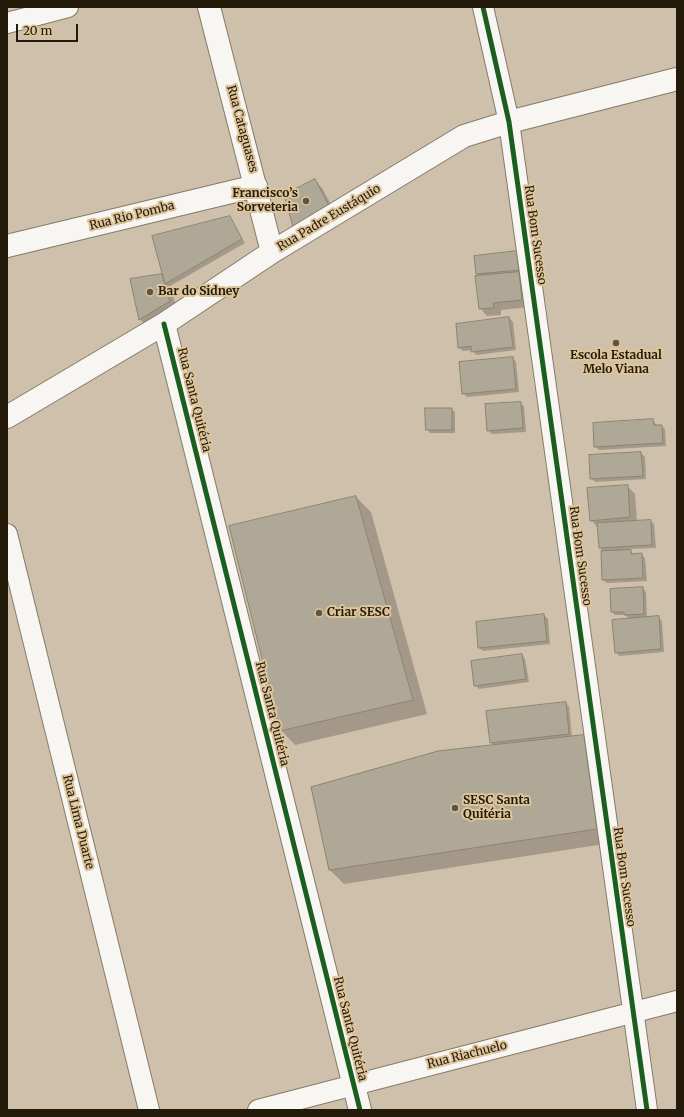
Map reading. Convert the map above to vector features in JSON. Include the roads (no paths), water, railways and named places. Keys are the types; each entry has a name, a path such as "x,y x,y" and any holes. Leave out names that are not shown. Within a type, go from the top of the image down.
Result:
{"main road":[{"name":"Rua Cataguases","path":"209,7 272,252"},
{"name":"Rua Padre Eustáquio","path":"7,417 164,324 272,252 464,136 509,122 677,78"},
{"name":"Rua Rio Pomba","path":"7,246 256,186"},
{"name":"Rua Santa Quitéria","path":"164,324 360,1110"}],"street":[{"path":"7,23 68,7"},
{"name":"Rua Bom Sucesso","path":"483,7 509,122 647,1110"},
{"name":"Rua Lima Duarte","path":"7,534 150,1110"},
{"name":"Rua Riachuelo","path":"258,1110 677,1001"}],"place":[{"name":"Francisco’s Sorveteria","path":"306,201"},
{"name":"Bar do Sidney","path":"150,292"},
{"name":"Escola Estadual Melo Viana","path":"616,343"},
{"name":"Criar SESC","path":"319,613"},
{"name":"SESC Santa Quitéria","path":"455,808"}]}
